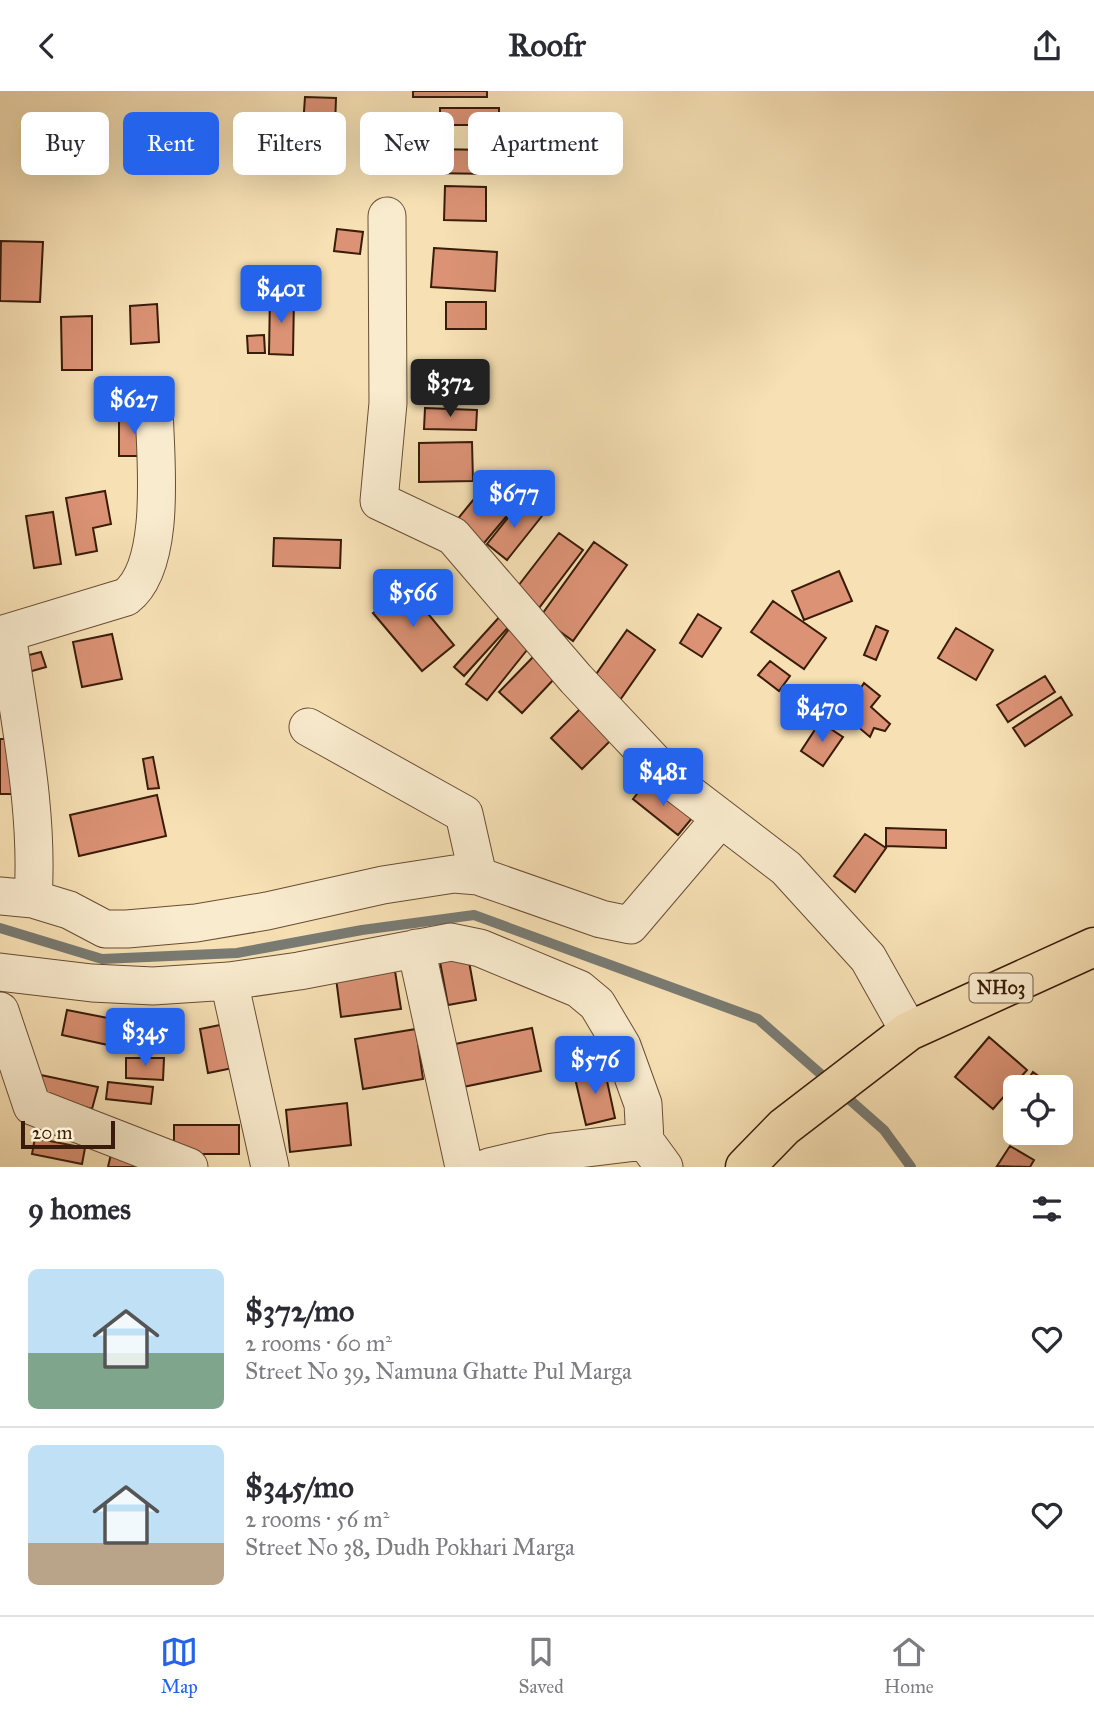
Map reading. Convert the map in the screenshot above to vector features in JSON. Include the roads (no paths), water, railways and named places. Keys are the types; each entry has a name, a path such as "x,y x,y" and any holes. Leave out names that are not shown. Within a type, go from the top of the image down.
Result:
{"main road":[{"name":"NH03","path":"745,1167 784,1127 909,1031 1094,947"}],"street":[{"path":"387,216 388,403 379,501 453,536 576,679 671,780 786,868 868,958 909,1031"},
{"path":"154,407 157,493 151,556 135,590 126,597 4,634 31,804 35,865 17,897 69,910 105,929 127,929 196,923 267,911 383,885 454,874 478,876 601,919 630,925 721,818"},
{"path":"308,727 464,814 478,876"},
{"path":"0,972 92,983 153,986 229,981 299,971 451,942 480,948 579,989 597,1004 622,1046 643,1104 654,1154 552,1152 489,1167"},
{"path":"416,948 464,1167"},
{"path":"229,981 270,1167"},
{"path":"0,1011 32,1106 190,1167"}],"waterway":[{"path":"0,928 102,959 237,953 362,930 474,915 758,1019 831,1083"},
{"path":"842,1093 884,1130 911,1167"}]}
